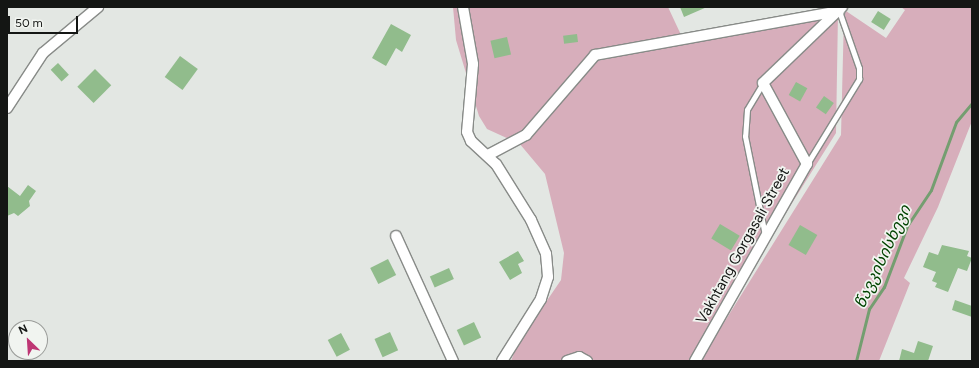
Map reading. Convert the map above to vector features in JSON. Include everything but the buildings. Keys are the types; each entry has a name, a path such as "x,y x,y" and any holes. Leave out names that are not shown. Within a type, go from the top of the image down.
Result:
{"street":[{"path":"7,108 43,53 98,7"},
{"path":"463,7 473,64 467,132 471,141 488,155 531,220 546,254 548,277 541,298 502,361"},
{"path":"488,155 526,135 595,55 841,9"},
{"path":"763,83 841,9"},
{"name":"Vakhtang Gorgasali Street","path":"695,361 766,239 807,164 763,83"},
{"path":"396,236 454,361"},
{"path":"567,361 579,357 587,361"}],"lane":[{"path":"807,164 859,79 859,68 841,9"},
{"path":"763,83 747,110 744,136 766,239"}],"shaded area":[{"path":"453,7 668,7 682,37 593,53 525,133 511,140 487,129 479,116 456,40"},
{"path":"901,7 972,7 972,121 938,207 904,278 910,283 879,361 700,361 841,135 844,15 846,11 886,38 905,10"},
{"path":"838,13 836,133 693,361 511,361 518,343 561,280 564,253 545,174 519,143 540,128 591,62"}],"waterway":[{"name":"წავკისისხევი","path":"856,361 869,309 884,287 907,226 931,190 956,122 972,103"}]}
